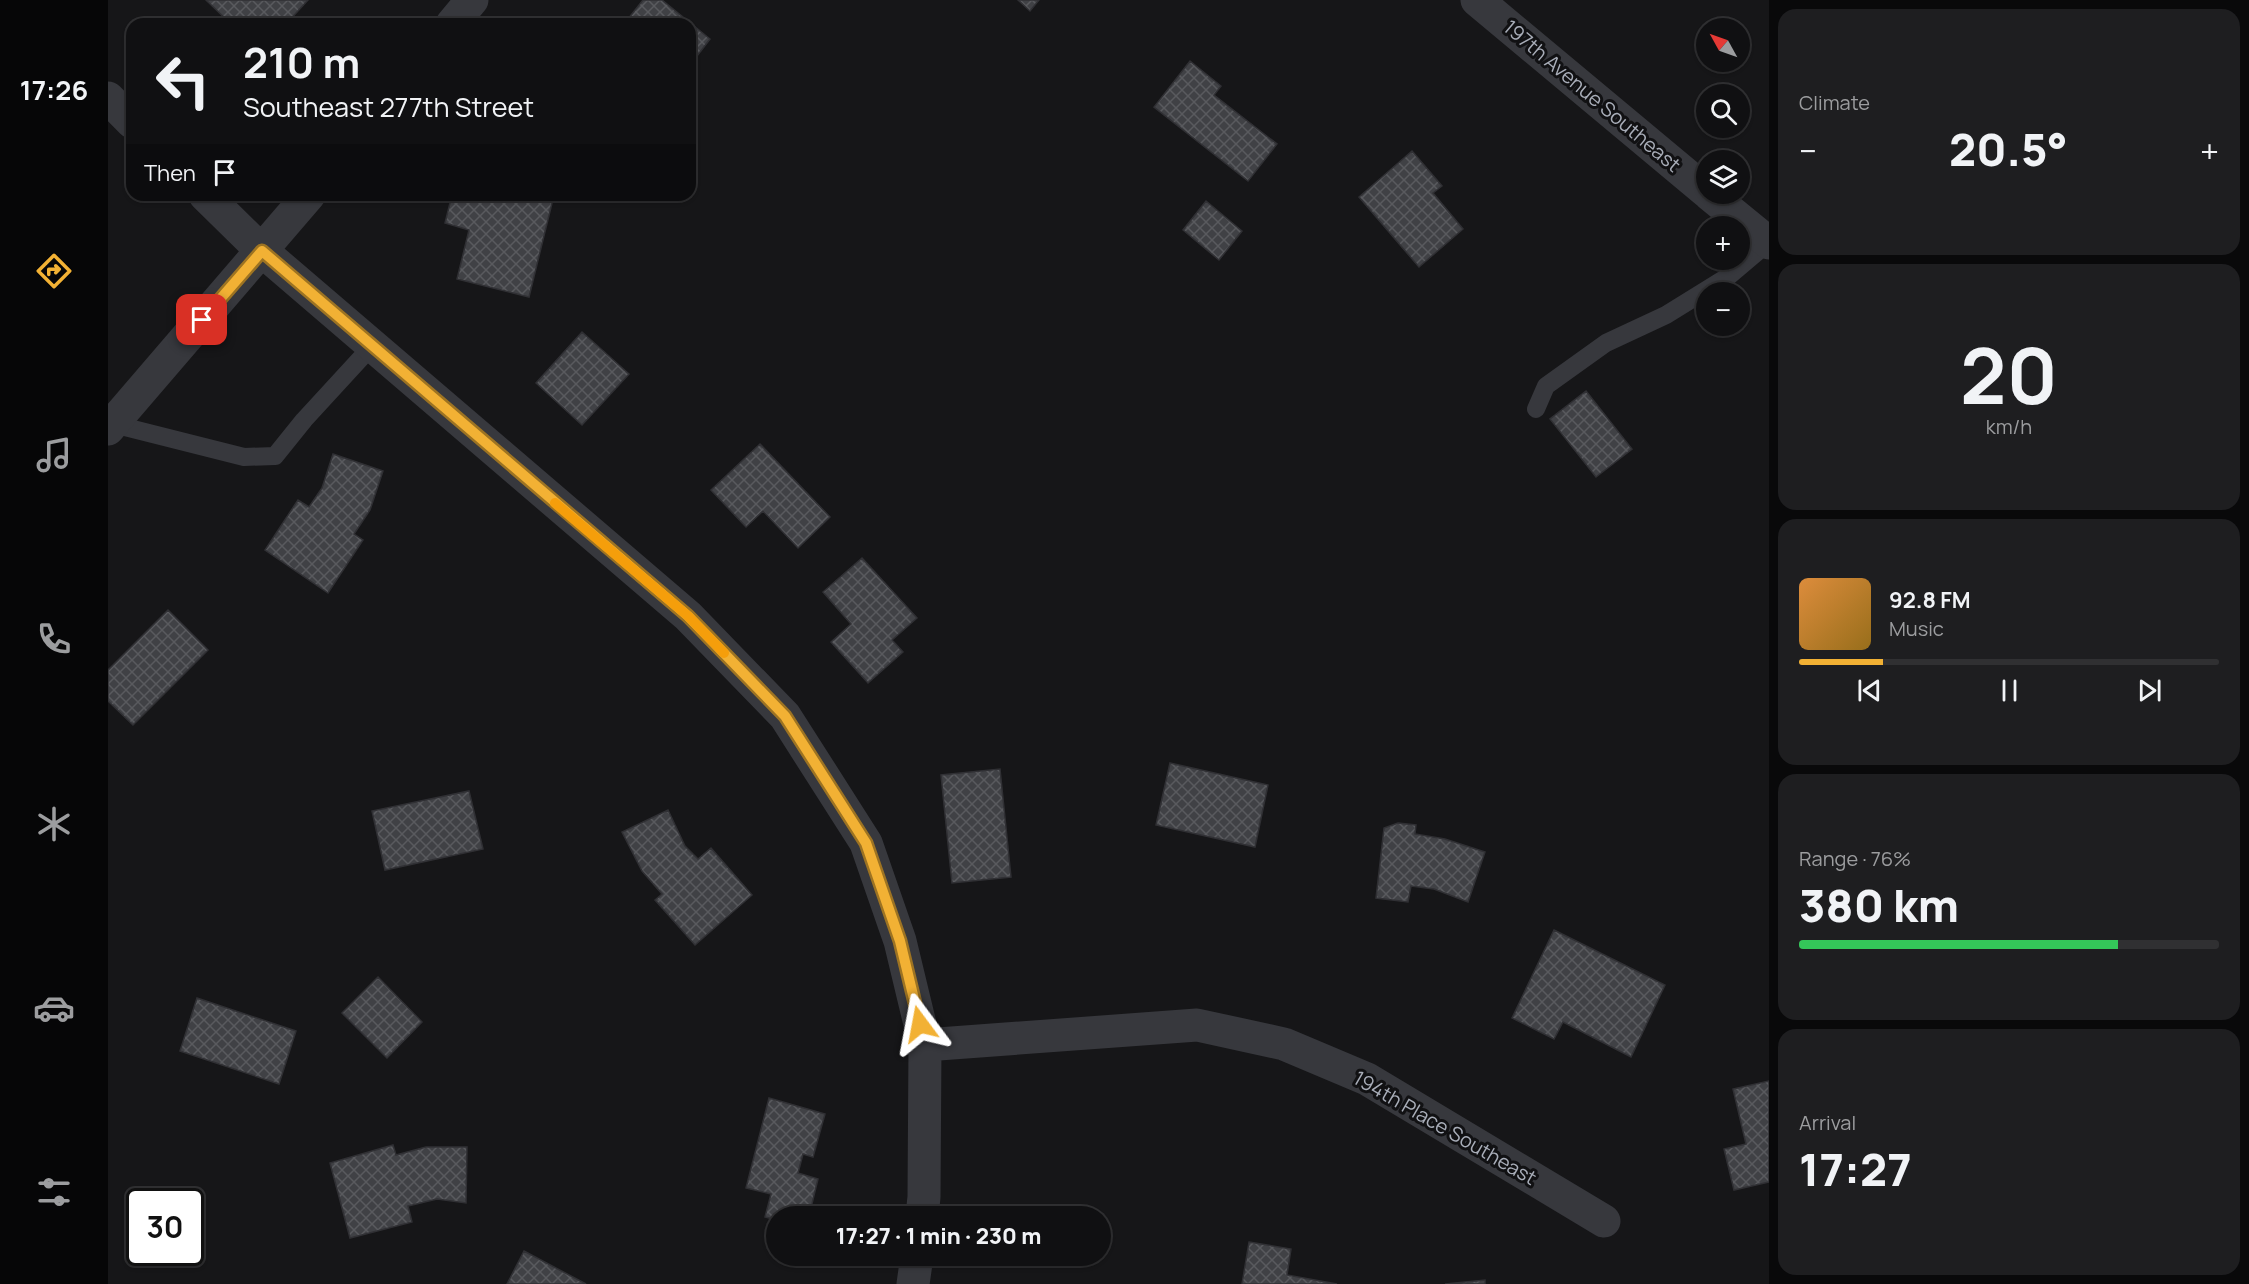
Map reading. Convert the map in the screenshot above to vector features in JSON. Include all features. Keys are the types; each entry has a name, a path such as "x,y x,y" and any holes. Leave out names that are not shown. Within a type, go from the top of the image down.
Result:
{"street":[{"path":"457,18 472,0"},
{"name":"197th Avenue Southeast","path":"1477,0 1696,183"},
{"path":"108,98 126,116"},
{"path":"211,201 262,251 688,616 785,716 866,843 900,941 925,1045 923,1206"},
{"path":"110,426 304,201"},
{"name":"197th Avenue Southeast","path":"1721,204 1769,243"},
{"name":"194th Place Southeast","path":"925,1045 1197,1025 1284,1044 1367,1079 1604,1221"},
{"path":"913,1284 916,1266"}],"lane":[{"path":"1536,410 1546,386 1571,368 1605,344 1666,315 1729,276 1769,243"},
{"path":"110,426 244,457 275,456 304,420 372,346"}],"building":[{"path":"206,0 308,0 292,18 225,18"},
{"path":"643,0 662,0 684,18 629,18"},
{"path":"1018,0 1039,0 1030,11"},
{"path":"696,28 710,39 696,57"},
{"path":"1190,61 1221,86 1214,95 1277,144 1248,181 1154,107"},
{"path":"1412,151 1442,186 1433,193 1463,229 1419,267 1359,197"},
{"path":"450,201 553,201 529,297 457,279 469,230 445,223"},
{"path":"1206,201 1242,231 1219,260 1183,230"},
{"path":"582,332 629,374 582,425 536,383"},
{"path":"1586,391 1632,449 1596,477 1550,419"},
{"path":"760,444 830,517 798,548 763,511 746,527 711,490"},
{"path":"333,454 383,471 370,510 354,534 363,540 328,593 265,550 298,500 309,507 322,488"},
{"path":"862,558 917,618 892,640 903,652 868,683 831,642 851,624 823,592"},
{"path":"168,610 208,650 133,725 108,701 108,670"},
{"path":"1170,763 1268,785 1255,847 1156,825"},
{"path":"1000,769 1011,877 952,883 941,775"},
{"path":"469,791 483,849 385,870 372,811"},
{"path":"668,810 685,846 698,859 711,848 752,895 695,945 655,900 662,894 642,871 622,832"},
{"path":"1398,823 1416,825 1415,834 1445,839 1485,852 1468,902 1434,889 1411,886 1408,902 1376,898 1384,828"},
{"path":"1554,930 1665,985 1631,1057 1563,1022 1554,1039 1512,1018"},
{"path":"378,977 422,1022 387,1058 342,1013"},
{"path":"197,998 296,1031 279,1084 180,1051"},
{"path":"1769,1081 1769,1182 1734,1190 1724,1149 1746,1144 1733,1089"},
{"path":"769,1098 825,1114 813,1157 803,1154 798,1173 818,1179 811,1206 768,1206 771,1194 746,1188"},
{"path":"393,1145 396,1155 426,1147 467,1147 466,1203 437,1199 408,1206 412,1222 350,1238 330,1163"},
{"path":"1249,1242 1291,1249 1287,1275 1337,1284 1242,1284"},
{"path":"524,1251 586,1284 507,1284"},
{"path":"1485,1280 1485,1284 1445,1284"}],"slow traffic":[{"path":"555,503 688,616 724,653"}],"route":[{"path":"202,320 262,251 688,616 785,716 866,843 900,941 920,1024"}]}
